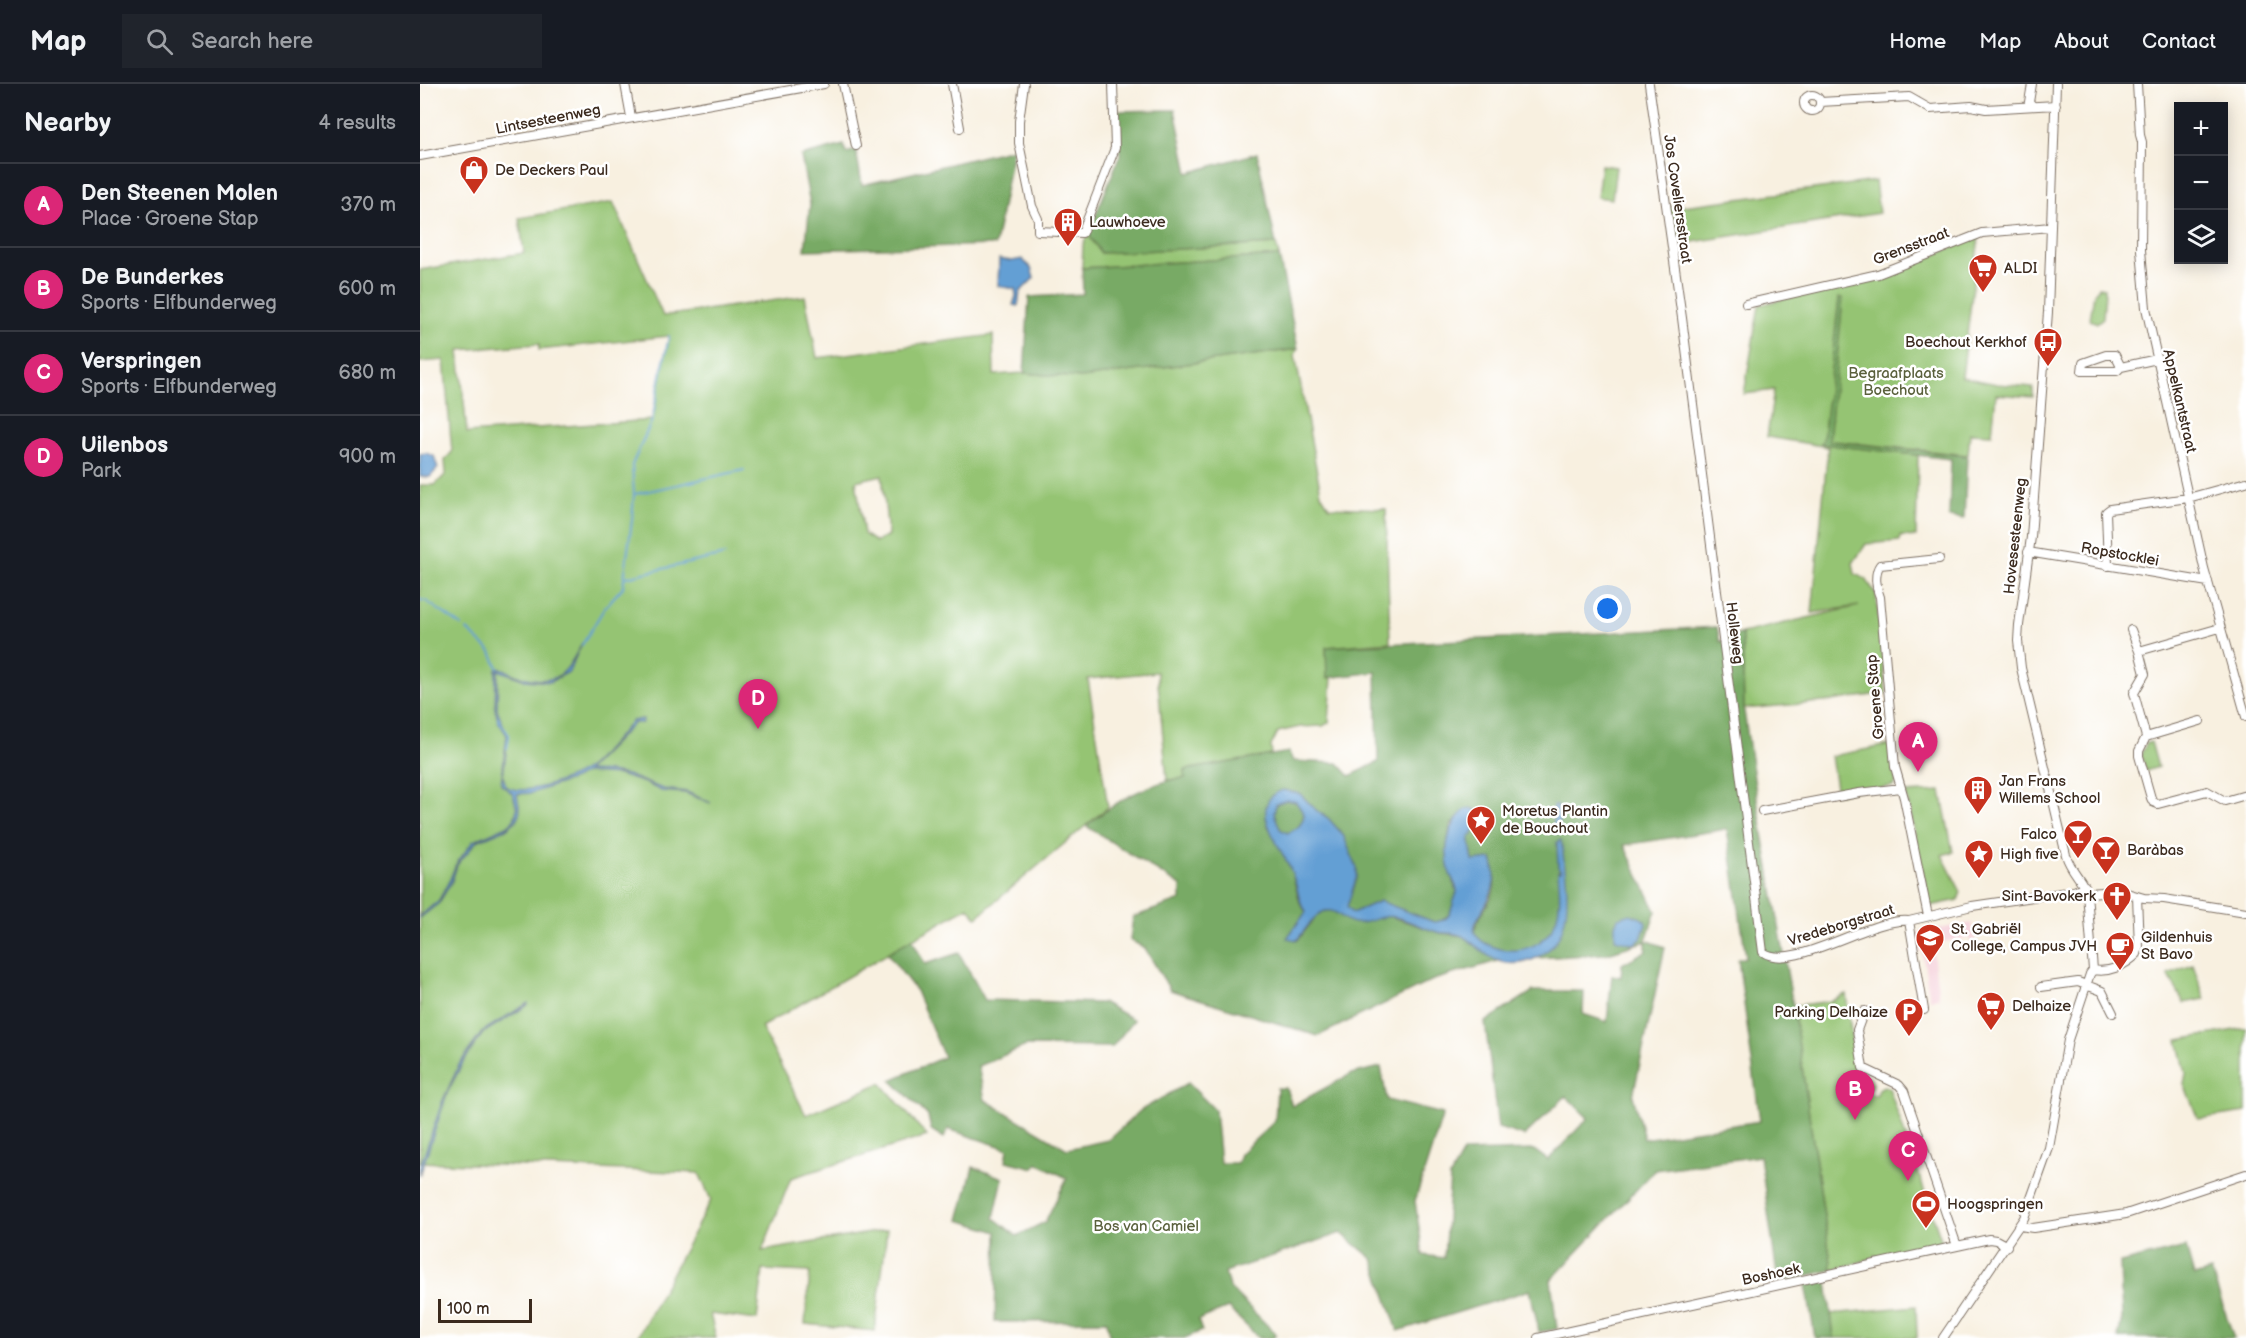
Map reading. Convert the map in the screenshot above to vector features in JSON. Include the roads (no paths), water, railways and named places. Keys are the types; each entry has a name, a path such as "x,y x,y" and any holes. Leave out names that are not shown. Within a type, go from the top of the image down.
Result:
{"street":[{"path":"626,84 631,117"},
{"name":"Lintsesteenweg","path":"420,156 823,84"},
{"path":"843,84 856,146"},
{"path":"952,84 960,128"},
{"path":"1024,84 1019,121 1019,143 1032,206 1038,219 1038,231 1082,233 1115,147 1113,84"},
{"name":"Jos Coveliersstraat","path":"1649,84 1682,318"},
{"path":"1809,84 1811,95"},
{"path":"2032,84 2028,96 2033,106"},
{"name":"Hovesesteenweg","path":"2056,84 2048,312 2028,552 2019,625 2019,655 2067,860 2086,890"},
{"name":"Appelkantstraat","path":"2137,84 2142,142 2142,264 2146,308 2208,582 2246,717"},
{"path":"1811,95 1817,96 1820,102 1815,110 1806,109 1804,102 1805,98 1811,95"},
{"path":"1820,102 1909,96 1930,109 2056,105"},
{"name":"Grensstraat","path":"1746,303 1887,272 1982,233 2051,227"},
{"name":"Holleweg","path":"1682,318 1763,952"},
{"path":"2121,366 2115,355 2106,355 2083,363 2082,371 2117,371 2121,366 2157,359"},
{"path":"2108,566 2106,512 2110,509 2188,498 2246,482"},
{"name":"Ropstocklei","path":"2028,552 2208,582"},
{"name":"Groene Stap","path":"1928,916 1895,767 1877,589 1878,567 1939,559"},
{"path":"2139,651 2220,628"},
{"path":"2131,630 2145,674 2134,693 2146,737 2139,756 2151,798 2158,804 2207,791 2225,801 2246,795"},
{"path":"2146,737 2200,722"},
{"path":"1762,811 1901,788"},
{"path":"1943,1338 2020,1226 2049,1148 2068,1040 2093,970 2086,890"},
{"name":"Vredeborgstraat","path":"1763,952 1770,957 1797,954 1812,951 1876,926 1902,920 1909,921 1972,906 2086,890 2120,891 2137,896 2246,912"},
{"path":"2093,970 2116,968 2130,961 2137,954 2139,947 2137,896"},
{"path":"1909,921 1924,1010"},
{"path":"2041,987 2078,982 2087,985 2102,991 2113,1013"},
{"path":"1864,1011 1857,1030 1862,1064 1866,1070 1899,1085 1904,1090 1957,1246"},
{"path":"2020,1226 2033,1228 2120,1215 2246,1174"},
{"name":"Boshoek","path":"1538,1338 1957,1246 1993,1239 2007,1246"}],"water":[{"path":"999,259 1012,261 1022,259 1031,268 1034,278 1020,292 1018,306 1013,305 1016,296 1015,289 998,286"},
{"path":"426,453 434,456 438,468 430,477 420,477 420,454"},
{"path":"582,643 569,672 550,682 525,680 498,670 497,709 508,737 503,776 506,786 524,790 549,785 573,776 596,761 632,721 643,719 642,723 634,723 587,771 627,775 663,789 687,792 711,803 685,793 661,791 619,775 585,773 532,793 517,794 520,811 516,821 506,829 477,841 457,865 452,881 439,903 420,918 439,900 456,864 473,841 507,826 514,820 517,809 513,794 501,784 507,735 498,721 495,709 496,669 503,669 527,678 551,679 564,672"},
{"path":"1283,790 1300,794 1317,811 1328,818 1343,835 1357,868 1357,876 1347,907 1352,913 1380,901 1434,922 1446,918 1452,909 1457,892 1450,874 1447,856 1448,838 1454,823 1466,809 1471,808 1483,813 1485,821 1482,830 1473,831 1473,835 1469,836 1473,861 1492,859 1495,872 1491,894 1477,920 1475,933 1485,943 1506,950 1531,947 1545,937 1555,923 1559,902 1558,871 1561,871 1558,867 1557,842 1561,840 1567,904 1560,935 1551,947 1538,957 1516,963 1491,958 1461,935 1437,932 1392,917 1354,923 1334,912 1323,912 1308,925 1297,940 1287,938 1306,912 1300,901 1290,868 1268,826 1267,805 1272,796","holes":["1286,800 1296,802 1304,814 1303,818 1299,826 1287,833 1280,829 1274,813 1276,804"]},
{"path":"1558,805 1560,833 1557,834 1554,832 1553,806"},
{"path":"1630,914 1644,919 1646,924 1641,939 1634,944 1615,939 1615,925 1618,918"},
{"path":"528,1003 483,1033 464,1061 448,1091 420,1175 420,1167 443,1100 460,1063 483,1031"}],"waterway":[{"path":"582,645 605,607 623,587 634,494 632,465 652,420 669,336"},
{"path":"635,494 744,470"},
{"path":"626,577 725,555"},
{"path":"420,600 426,601 462,626"},
{"path":"467,630 491,652 498,668"},
{"path":"498,719 509,735 507,748"}],"place":[{"name":"De Deckers Paul","path":"474,196"},
{"name":"Lauwhoeve","path":"1068,248"},
{"name":"ALDI","path":"1983,294"},
{"name":"Boechout Kerkhof","path":"2048,368"},
{"name":"Uilenbos","path":"758,729"},
{"name":"Den Steenen Molen","path":"1918,772"},
{"name":"Jan Frans Willems School","path":"1978,816"},
{"name":"Moretus Plantin de Bouchout","path":"1481,846"},
{"name":"Falco","path":"2078,860"},
{"name":"Baràbas","path":"2106,876"},
{"name":"High five","path":"1979,880"},
{"name":"Sint-Bavokerk","path":"2117,922"},
{"name":"St. Gabriël College, Campus JVH","path":"1930,964"},
{"name":"Gildenhuis St Bavo","path":"2120,972"},
{"name":"Delhaize","path":"1991,1032"},
{"name":"Parking Delhaize","path":"1909,1038"},
{"name":"De Bunderkes","path":"1855,1120"},
{"name":"Verspringen","path":"1908,1181"},
{"name":"Hoogspringen","path":"1926,1230"}],"park label":[{"name":"Begraafplaats Boechout","path":"1896,382"},
{"name":"Bos van Camiel","path":"1146,1226"}]}
